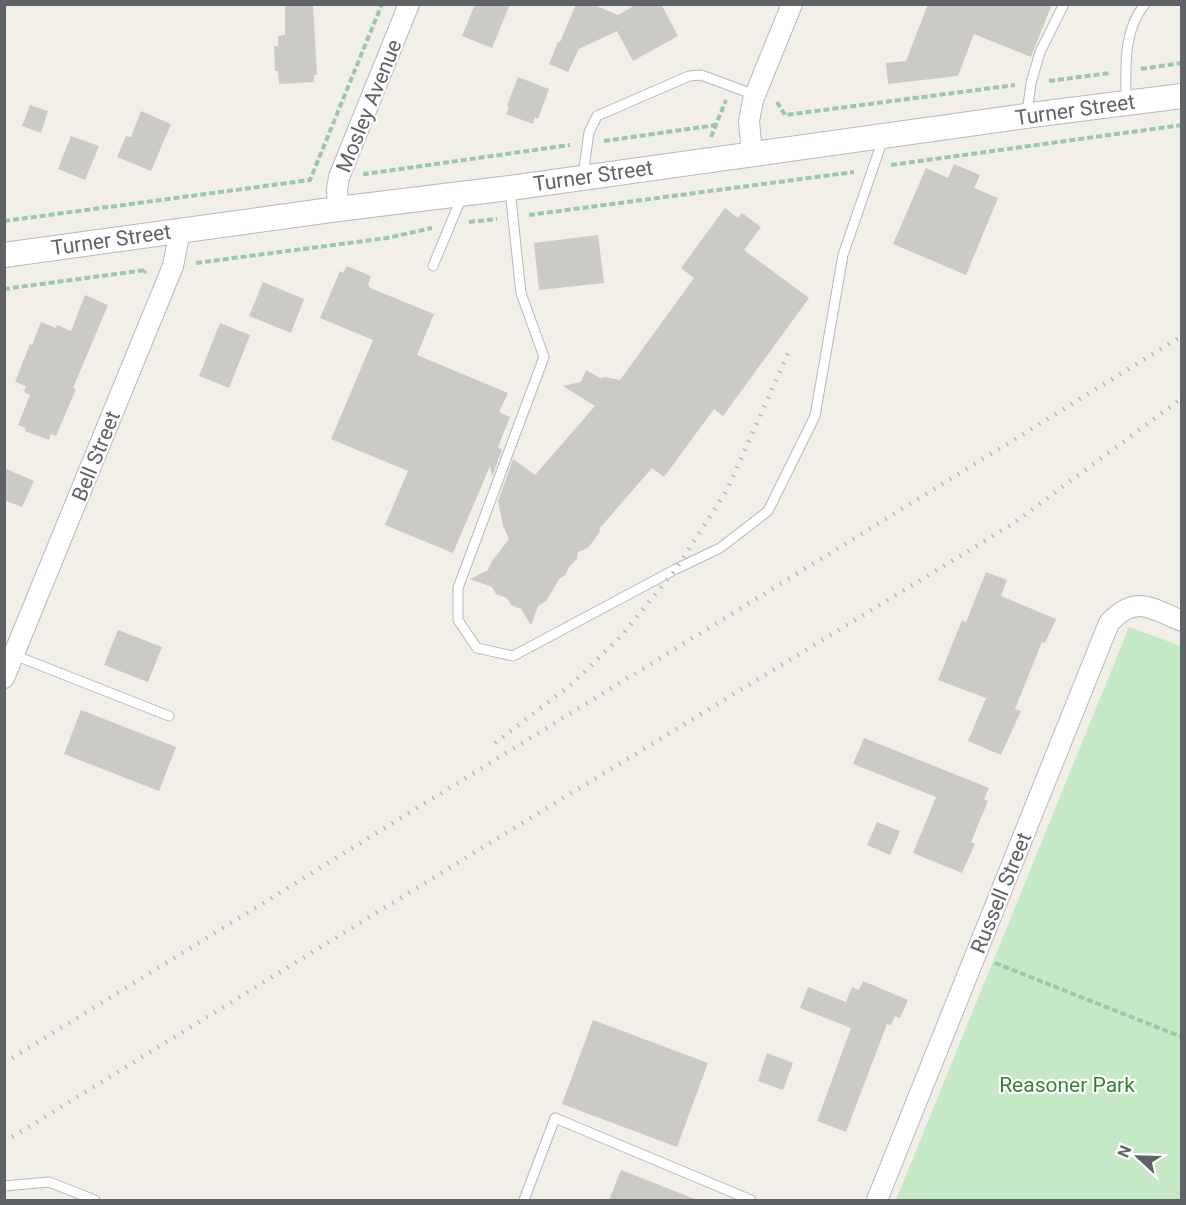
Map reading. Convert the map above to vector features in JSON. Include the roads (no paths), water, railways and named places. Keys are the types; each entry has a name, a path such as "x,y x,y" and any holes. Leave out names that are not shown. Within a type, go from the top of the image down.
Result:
{"street":[{"name":"Mosley Avenue","path":"338,209 339,177 409,4"},
{"path":"752,153 749,122 755,95 792,4"},
{"name":"Turner Street","path":"4,255 1182,96"},
{"name":"Bell Street","path":"4,678 173,266 180,231"},
{"name":"Russell Street","path":"877,1200 1109,623 1119,611 1131,606 1143,605 1182,621"}],"lane":[{"path":"1027,116 1031,83 1040,52 1064,4"},
{"path":"1126,103 1127,46 1136,15 1145,4"},
{"path":"583,178 589,132 597,117 689,76 701,75 755,95"},
{"path":"510,188 521,293 544,357 458,588 458,620 477,648 513,656 720,548 768,511 814,416 843,255 884,137"},
{"path":"433,266 463,194"},
{"path":"14,655 169,716"},
{"path":"524,1200 555,1118 751,1200"},
{"path":"4,1186 49,1182 95,1200"}],"railway":[{"path":"4,1063 1182,336"},
{"path":"495,743 573,683 622,635 676,569 727,490 790,349"},
{"path":"4,1142 1014,523 1182,398"}],"park label":[{"name":"Reasoner Park","path":"1067,1085"}]}
